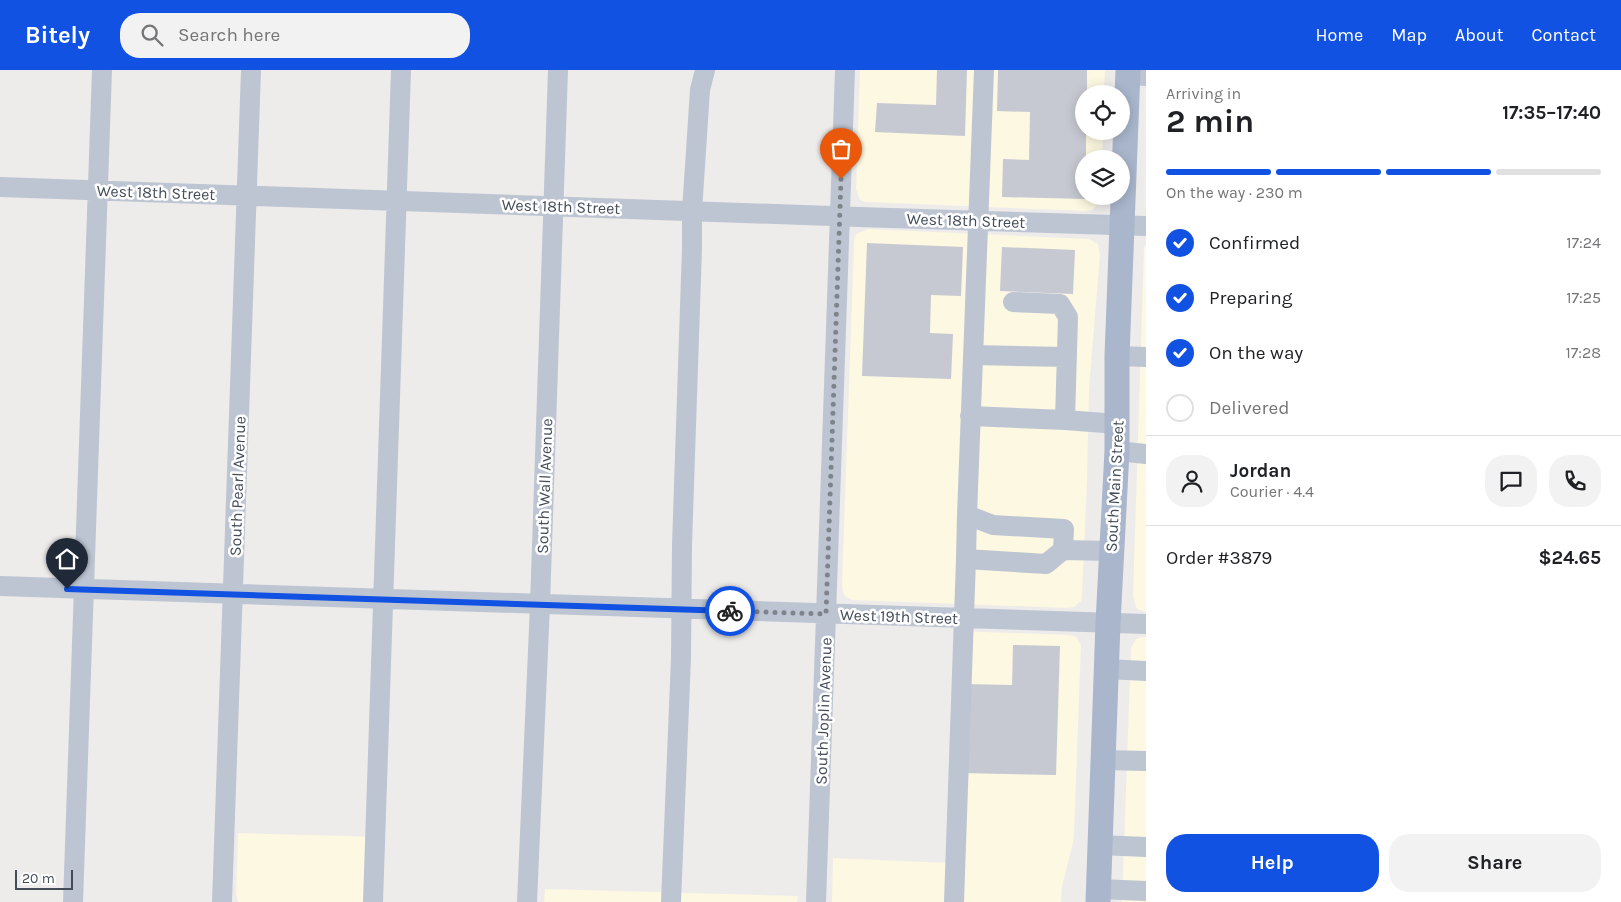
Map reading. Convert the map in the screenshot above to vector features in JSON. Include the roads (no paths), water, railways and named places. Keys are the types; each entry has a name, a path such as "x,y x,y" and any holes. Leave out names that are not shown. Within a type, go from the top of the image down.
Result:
{"main road":[{"name":"South Main Street","path":"1099,895 1106,669 1118,424 1117,356 1134,225 1134,73"}],"street":[{"path":"73,902 102,70"},
{"name":"South Pearl Avenue","path":"222,902 251,70"},
{"path":"373,902 401,70"},
{"name":"South Wall Avenue","path":"527,902 540,605 558,70"},
{"path":"671,902 682,658 681,609 692,211 700,90 705,70"},
{"name":"South Joplin Avenue","path":"816,902 844,70"},
{"path":"954,902 970,416 974,355 984,70"},
{"name":"West 18th Street","path":"0,187 840,217 1134,225"},
{"path":"1013,302 1060,304 1068,317 1065,420"},
{"path":"974,355 1067,357"},
{"path":"1117,356 1146,357"},
{"path":"970,416 1118,424"},
{"path":"1117,451 1146,454"},
{"path":"967,515 993,525 1064,529 1063,550"},
{"path":"966,559 1046,564 1063,550 1111,551"},
{"name":"West 19th Street","path":"0,586 1146,624"},
{"path":"1106,669 1146,670"},
{"path":"1103,760 1146,761"},
{"path":"1100,845 1146,847"},
{"path":"1099,895 1146,891"}]}
